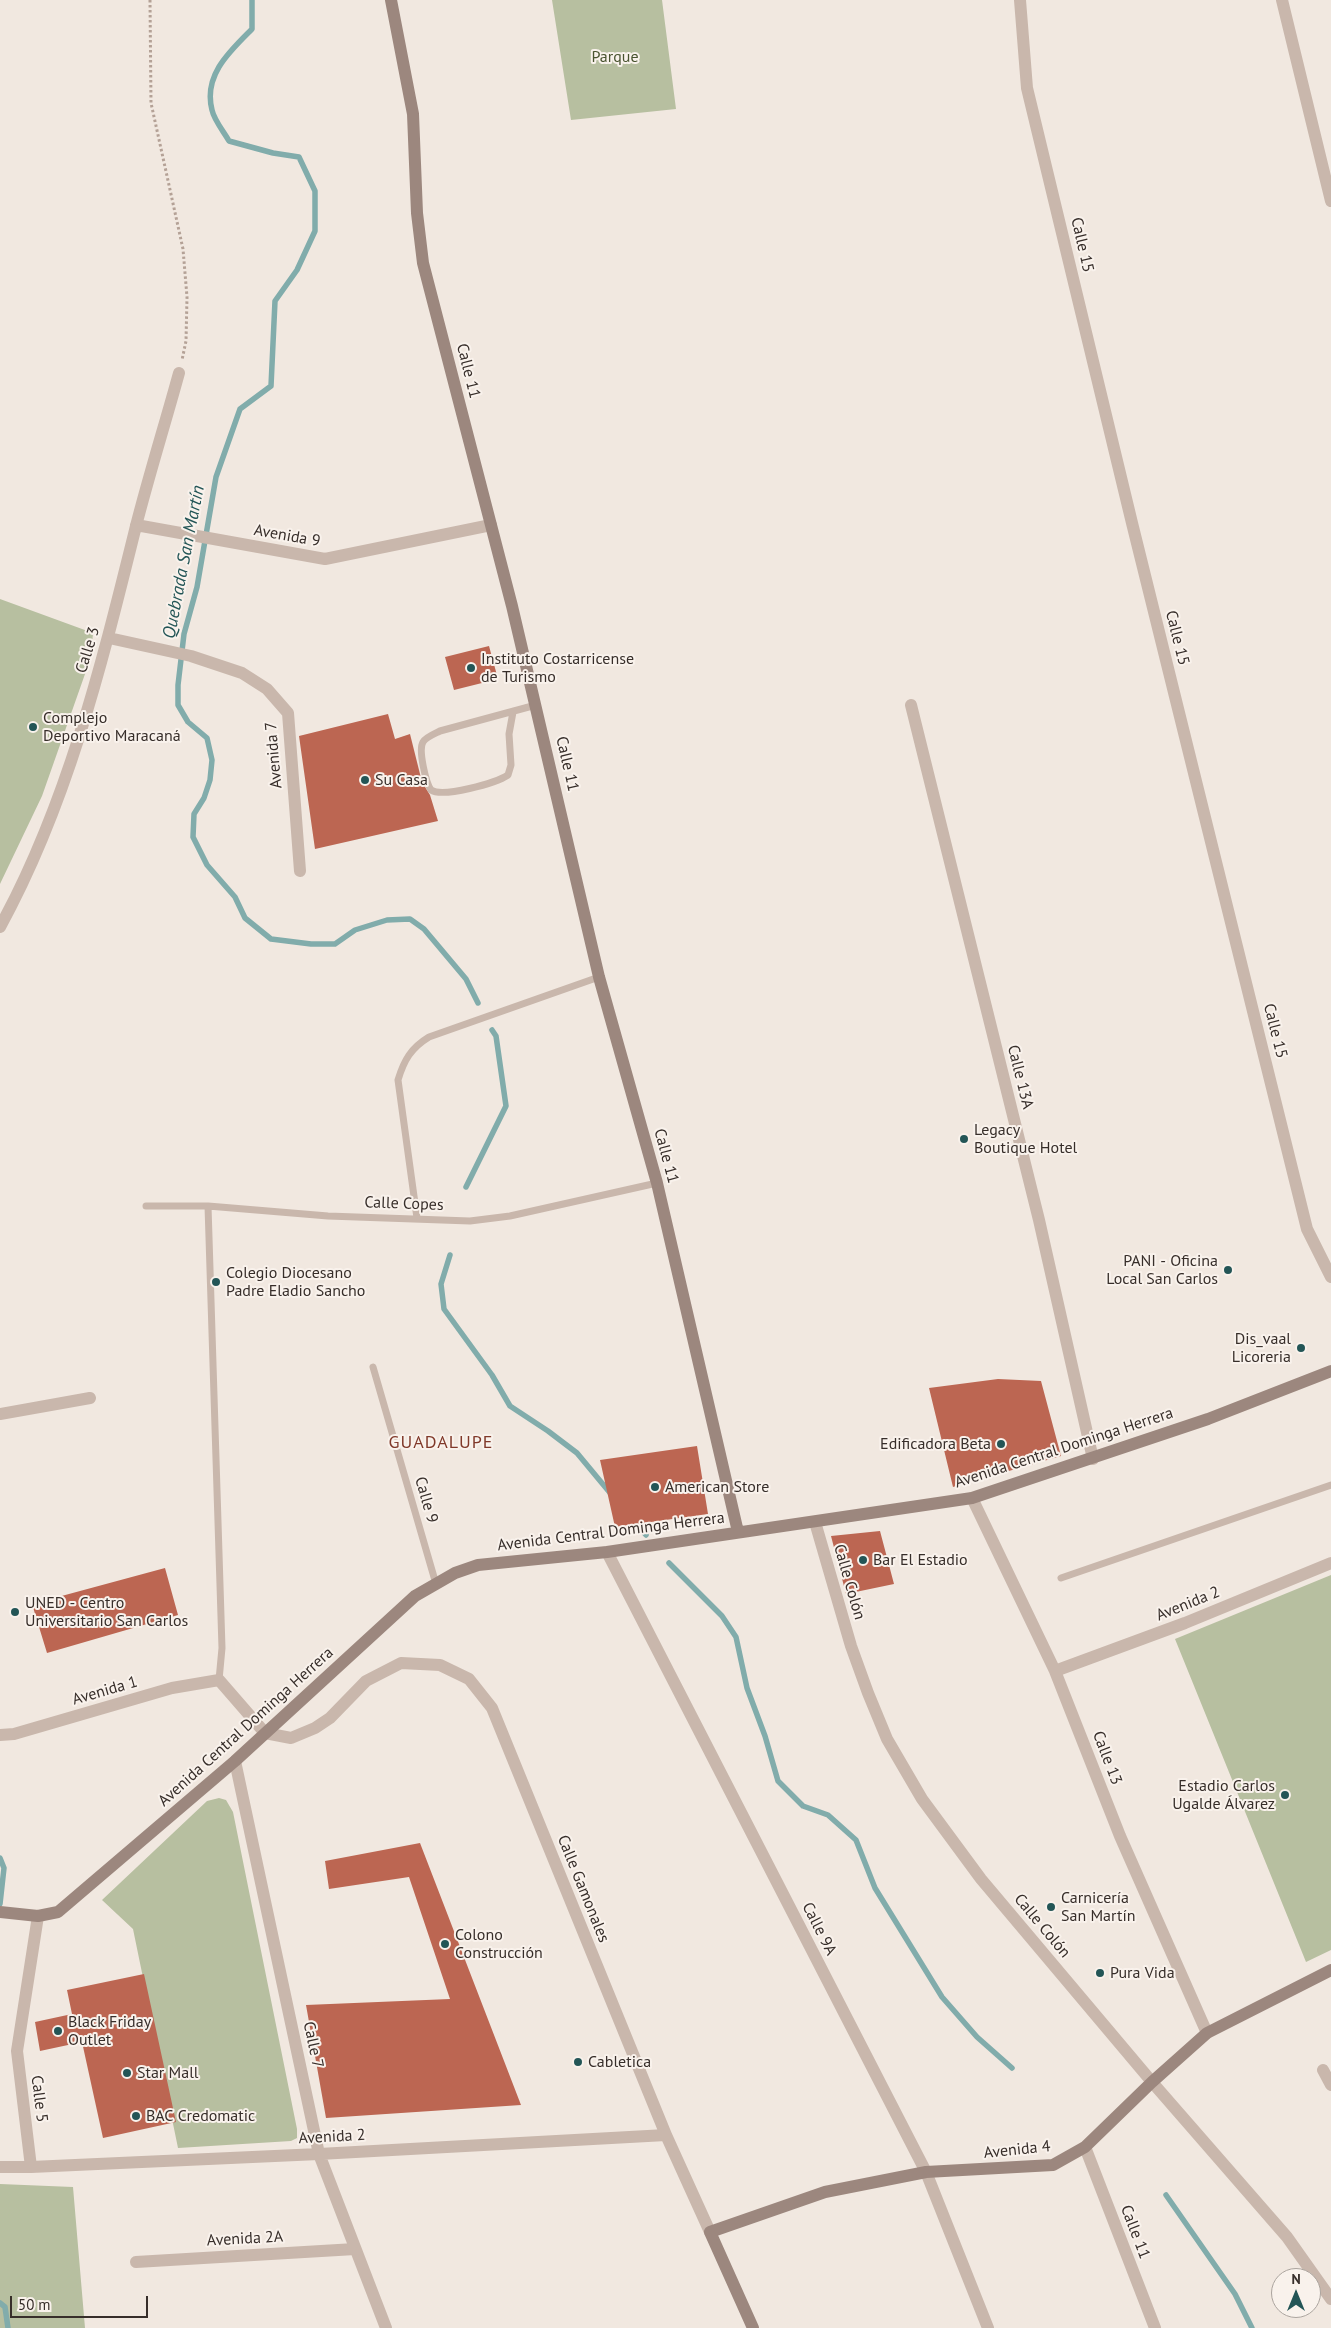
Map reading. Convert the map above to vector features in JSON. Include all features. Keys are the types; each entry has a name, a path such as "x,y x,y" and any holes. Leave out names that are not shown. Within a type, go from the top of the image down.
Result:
{"street":[{"name":"Calle 11","path":"391,0 413,114 417,213 423,263 536,705 599,976 657,1183 738,1532"},
{"name":"Calle 15","path":"1020,0 1027,88 1129,513 1308,1229 1331,1277"},
{"path":"1282,0 1331,201"},
{"name":"Calle 3","path":"0,927 52,820 109,638 136,524 179,373"},
{"name":"Avenida 9","path":"136,524 325,559 491,525"},
{"name":"Avenida 7","path":"109,638 191,656 242,673 267,689 288,713 300,871"},
{"name":"Calle 13A","path":"911,704 1039,1220 1093,1459"},
{"name":"Avenida Central Dominga Herrera","path":"0,1912 38,1916 58,1912 235,1761 415,1596 455,1573 478,1565 607,1552 972,1498 1208,1419 1331,1371"},
{"path":"0,1414 90,1398"},
{"name":"Calle 13","path":"972,1498 1055,1671 1120,1836 1207,2033"},
{"name":"Calle Colón","path":"815,1522 851,1646 868,1693 887,1739 917,1790 981,1879 1152,2082 1287,2237 1330,2296"},
{"name":"Calle 9A","path":"607,1552 926,2172 988,2328"},
{"name":"Avenida 2","path":"1055,1671 1185,1623 1331,1563"},
{"name":"Calle Gamonales","path":"265,1733 291,1738 315,1728 330,1718 366,1681 401,1663 440,1665 469,1679 492,1708 666,2135 753,2328"},
{"path":"219,1680 265,1733"},
{"name":"Avenida 1","path":"0,1735 14,1734 172,1688 200,1681 219,1680"},
{"name":"Calle 7","path":"235,1761 319,2154 386,2328"},
{"name":"Calle 5","path":"31,2167 17,2052 38,1916"},
{"name":"Avenida 4","path":"710,2232 825,2192 926,2172 1054,2165 1085,2147 1152,2082 1207,2033 1331,1970"},
{"path":"1323,2070 1331,2085"},
{"name":"Avenida 2","path":"0,2167 319,2154 666,2135"},
{"name":"Calle 11","path":"1085,2147 1155,2328"},
{"name":"Avenida 2A","path":"136,2262 355,2249"}],"lane":[{"path":"513,712 509,734 511,765 508,775 498,780 444,794 431,790 427,782 420,749 422,742 428,737 440,731 536,705"},
{"path":"417,1218 398,1080 404,1062 416,1045 429,1037 599,976"},
{"name":"Calle Copes","path":"146,1206 208,1206 328,1216 470,1221 510,1216 657,1183"},
{"path":"208,1206 222,1648 219,1680"},
{"name":"Calle 9","path":"373,1367 436,1584"},
{"path":"1061,1578 1331,1485"}],"path":[{"path":"150,0 151,104 183,250 187,296 186,340 179,373"}],"green space":[{"name":"Parque","path":"552,0 662,0 676,109 571,120"},
{"name":"Complejo Deportivo Maracaná","path":"0,599 93,633 91,657 42,796 0,884"},
{"name":"Estadio Carlos Ugalde Álvarez","path":"1331,1575 1331,1950 1306,1962 1175,1639"},
{"path":"219,1798 226,1800 233,1812 297,2129 297,2138 291,2141 178,2148 133,1929 102,1900 207,1801"},
{"path":"0,2184 73,2187 85,2328 0,2328"}],"building":[{"name":"Instituto Costarricense de Turismo","path":"489,646 498,679 454,690 445,657"},
{"name":"Su Casa","path":"388,714 395,739 410,734 422,782 430,795 438,821 315,849 299,736"},
{"name":"Edificadora Beta","path":"998,1379 1041,1381 1061,1456 953,1487 929,1388"},
{"name":"American Store","path":"697,1446 708,1514 615,1527 600,1460"},
{"name":"Bar El Estadio","path":"880,1531 894,1584 846,1594 831,1536"},
{"path":"165,1568 178,1615 47,1653 32,1604"},
{"name":"Colono Construcción","path":"420,1843 521,2105 326,2118 306,2005 450,1999 409,1877 329,1889 325,1861"},
{"name":"Star Mall","path":"144,1974 176,2122 103,2138 82,2042 40,2051 35,2022 72,2014 67,1990"}],"waterway":[{"name":"Quebrada San Martín","path":"252,0 252,29 227,55 220,65 211,86 210,97 213,114 229,141 273,153 299,157 315,191 315,231 297,270 275,301 271,386 240,409 216,477 197,587 184,634 178,685 178,705 188,722 207,738 212,760 210,780 204,798 194,814 193,837 207,865 235,897 245,918 271,939 311,944 335,944 355,930 387,920 410,919 424,929 466,979 478,1003"},
{"name":"Quebrada San Martín","path":"466,1187 506,1106 496,1036 492,1030"},
{"name":"Quebrada San Martín","path":"450,1255 441,1284 444,1309 492,1375 510,1406 577,1453 611,1494"},
{"name":"Quebrada San Martín","path":"633,1520 646,1535"},
{"name":"Quebrada San Martín","path":"669,1563 722,1616 736,1637 747,1688 765,1736 778,1781 803,1806 828,1815 856,1840 875,1888 942,1997 977,2037 1012,2068"},
{"path":"0,1858 4,1868 0,1904"},
{"name":"Quebrada San Martín","path":"1166,2195 1235,2294 1252,2328"},
{"path":"0,2303 5,2307 8,2328"}],"place":[{"name":"Instituto Costarricense de Turismo","path":"471,668"},
{"name":"Complejo Deportivo Maracaná","path":"33,727"},
{"name":"Su Casa","path":"365,780"},
{"name":"Legacy Boutique Hotel","path":"964,1139"},
{"name":"PANI - Oficina Local San Carlos","path":"1228,1270"},
{"name":"Colegio Diocesano Padre Eladio Sancho","path":"216,1282"},
{"name":"Dis_vaal Licoreria","path":"1301,1348"},
{"name":"Edificadora Beta","path":"1001,1444"},
{"name":"American Store","path":"655,1487"},
{"name":"Bar El Estadio","path":"863,1560"},
{"name":"UNED - Centro Universitario San Carlos","path":"15,1612"},
{"name":"Estadio Carlos Ugalde Álvarez","path":"1285,1795"},
{"name":"Carnicería San Martín","path":"1051,1907"},
{"name":"Colono Construcción","path":"445,1944"},
{"name":"Pura Vida","path":"1100,1973"},
{"name":"Black Friday Outlet","path":"58,2031"},
{"name":"Cabletica","path":"578,2062"},
{"name":"Star Mall","path":"127,2073"},
{"name":"BAC Credomatic","path":"136,2116"}],"district":[{"name":"GUADALUPE","path":"441,1443"}]}
